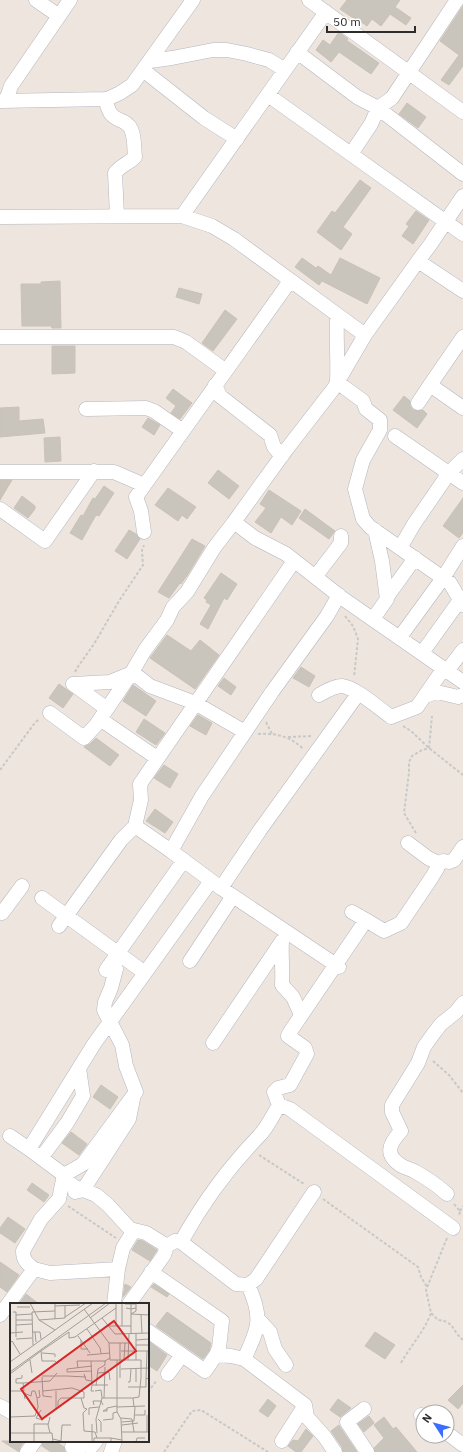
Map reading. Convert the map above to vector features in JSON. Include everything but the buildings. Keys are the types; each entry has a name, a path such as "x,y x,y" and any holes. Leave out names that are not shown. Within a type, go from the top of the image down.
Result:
{"street":[{"path":"36,0 59,16"},
{"path":"70,0 6,82 3,101 105,99 120,93 132,85 193,0"},
{"path":"309,0 463,112"},
{"path":"351,154 371,124 378,108 392,98 457,0"},
{"path":"182,216 326,12"},
{"path":"146,65 213,50 227,50 269,60 285,70"},
{"path":"297,52 357,97 378,108 463,174"},
{"path":"146,65 204,118 237,139"},
{"path":"268,94 463,234"},
{"path":"105,99 111,114 122,120 131,128 133,138 134,157 130,162 120,167 116,173 117,216"},
{"path":"50,712 84,738 103,714 132,672 145,650 167,620 173,607 187,592 214,548 337,382 365,335 463,196"},
{"path":"0,217 182,216 212,226 234,239 365,335"},
{"path":"418,261 463,291"},
{"path":"144,532 141,511 136,497 290,281"},
{"path":"337,315 337,382"},
{"path":"0,337 174,338 186,342 226,371"},
{"path":"418,403 463,337"},
{"path":"337,382 363,401 366,409 380,420 380,430 363,460 355,489 363,519 375,530 450,583 461,602 422,653"},
{"path":"430,384 463,408"},
{"path":"215,386 220,396 270,435 293,440"},
{"path":"86,409 146,408 154,411 183,431"},
{"path":"270,435 274,447 282,456"},
{"path":"396,436 463,483"},
{"path":"400,548 414,524 449,473 463,459"},
{"path":"0,472 114,472 144,485"},
{"path":"0,509 45,541 94,472"},
{"path":"234,522 256,538 275,548 294,561 339,595 463,682"},
{"path":"375,530 382,561 387,597"},
{"path":"315,577 341,543 341,536"},
{"path":"400,638 443,578 462,548"},
{"path":"373,619 415,558"},
{"path":"62,921 121,840 135,826 141,800 140,784 294,561"},
{"path":"171,851 202,796 327,616 339,595"},
{"path":"319,695 332,688 341,686 354,691 391,717 417,707 446,670 461,655"},
{"path":"73,684 110,682 132,672"},
{"path":"132,672 150,686 195,703 245,732"},
{"path":"73,684 103,714 157,758"},
{"path":"29,1149 94,1044 145,973 216,884 312,758 328,735 354,691"},
{"path":"425,696 438,692 458,697 463,696"},
{"path":"135,826 233,896 284,936 337,966"},
{"path":"413,847 428,858 440,864"},
{"path":"352,912 384,931 401,922 440,864 444,861 449,862 454,860 463,847"},
{"path":"111,962 184,860"},
{"path":"0,912 2,913 22,886"},
{"path":"190,961 233,896"},
{"path":"42,898 62,921 111,962 116,969 111,988 105,1002 104,1010 122,1045 126,1066 136,1092 129,1119 83,1190 59,1199 41,1219 23,1251 23,1257 25,1262 34,1269 50,1273 118,1269"},
{"path":"366,920 337,966 301,1015 288,1036 305,1048 307,1054 290,1085 278,1088 274,1092 279,1105 290,1109 453,1228"},
{"path":"284,936 281,959 283,974 282,985 293,997 301,1015"},
{"path":"213,1043 284,936"},
{"path":"111,962 145,973"},
{"path":"447,1194 393,1158 389,1150 391,1144 401,1131 392,1112 392,1105 424,1047 441,1024 456,1012 463,1003"},
{"path":"41,1158 67,1123 83,1096 79,1068"},
{"path":"59,1199 64,1175 83,1164 134,1095"},
{"path":"181,1242 192,1222 237,1160 259,1136 279,1105"},
{"path":"10,1136 64,1175 68,1182 75,1187 96,1195 108,1205 130,1229 146,1233 167,1246"},
{"path":"130,1303 164,1255 167,1246 175,1241 181,1242 236,1284 248,1285 256,1279 314,1192"},
{"path":"114,1303 118,1269 123,1248 134,1230"},
{"path":"149,1332 205,1371 219,1348 222,1321 166,1282 155,1268"},
{"path":"0,1315 34,1269"},
{"path":"244,1359 258,1327 255,1299 248,1285"},
{"path":"258,1319 270,1332 275,1349 286,1365"},
{"path":"168,1374 182,1355"},
{"path":"216,1355 244,1359 305,1405 307,1417 324,1436 335,1452"},
{"path":"282,1441 305,1405"},
{"path":"0,1406 10,1411"},
{"path":"364,1409 347,1422 367,1452"},
{"path":"27,1452 34,1442"},
{"path":"75,1442 72,1447 78,1452"},
{"path":"84,1442 91,1447 95,1442"},
{"path":"111,1452 115,1442"}],"path":[{"path":"73,684 77,668 94,644 119,601 143,565 142,550 145,541 144,532"},
{"path":"339,595 343,614 353,626 358,639 354,691"},
{"path":"0,770 34,724 50,712"},
{"path":"429,748 432,716"},
{"path":"391,717 411,731 463,776"},
{"path":"245,732 253,735 269,733 286,737 328,735"},
{"path":"286,737 301,747 312,758"},
{"path":"413,847 419,836 404,813 409,762 412,756 429,748"},
{"path":"420,1056 435,1062 450,1075 463,1093"},
{"path":"248,1147 314,1192 418,1267 421,1277 427,1287"},
{"path":"447,1194 460,1211"},
{"path":"59,1199 113,1236 123,1248"},
{"path":"463,1206 458,1219 447,1238 426,1290 431,1313 438,1320 446,1321 450,1324 463,1340"},
{"path":"401,1363 408,1350 426,1326 431,1313"},
{"path":"164,1452 192,1411 201,1410 268,1452"}]}
